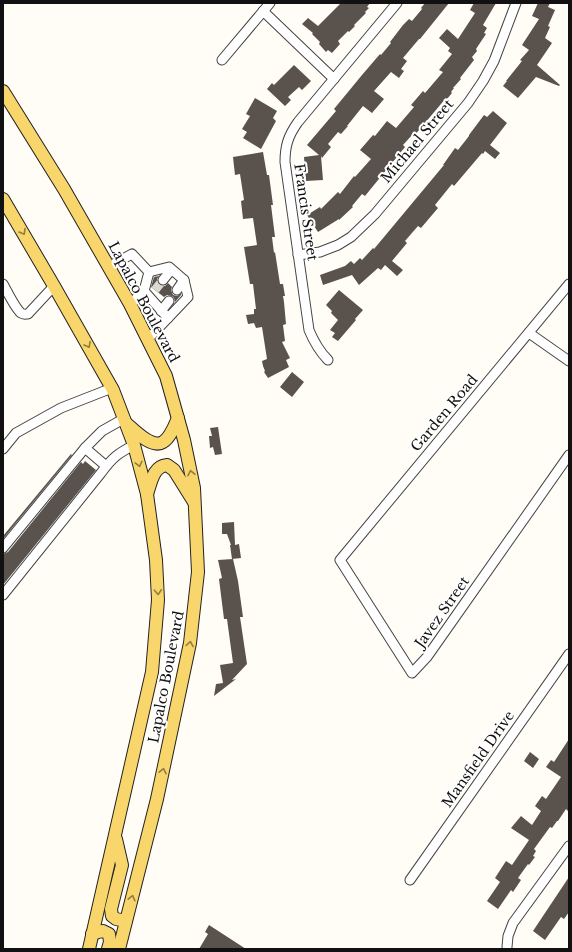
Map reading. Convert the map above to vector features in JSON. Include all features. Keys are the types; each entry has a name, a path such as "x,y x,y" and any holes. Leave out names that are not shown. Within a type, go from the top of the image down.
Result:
{"main road":[{"name":"Lapalco Boulevard","path":"3,91 64,189 130,304 166,376 184,440 194,488 198,572 190,644 157,799 119,949"},
{"name":"Lapalco Boulevard","path":"3,199 112,388 126,421 147,494 156,560 158,600 152,672 89,949"},
{"path":"126,421 148,442 157,444 163,442 171,433 178,418"},
{"path":"147,494 156,470 162,465 167,465 174,470 195,503"},
{"path":"115,834 122,865 111,910 112,916 116,919 126,920"},
{"path":"92,934 103,931 109,934 110,942 108,949"}],"street":[{"path":"222,60 270,3"},
{"name":"Francis Street","path":"328,360 320,352 309,330 285,162 285,151 292,131 397,3"},
{"name":"Michael Street","path":"298,255 320,252 338,245 351,237 375,214 468,103 483,81 494,61 516,3"},
{"path":"263,11 334,79"},
{"path":"108,267 132,254 149,272 149,293 168,318"},
{"path":"148,339 188,297 184,280 169,267 149,272"},
{"path":"164,280 171,270"},
{"path":"177,290 184,280"},
{"path":"3,284 17,307 22,313 25,314 28,314 54,286"},
{"name":"Garden Road","path":"340,560 569,284"},
{"path":"130,304 149,293"},
{"path":"161,310 169,301"},
{"path":"529,333 569,361"},
{"path":"3,449 16,433 61,408 112,388"},
{"path":"3,548 85,448 108,427 126,421"},
{"path":"3,595 106,466 116,455 134,445"},
{"path":"85,448 106,466"},
{"name":"Javez Street","path":"340,560 412,673 427,657 569,455"},
{"name":"Mansfield Drive","path":"410,880 569,654"},
{"path":"507,947 508,936 513,923 569,846"}],"building":[{"path":"341,3 370,3 367,7 369,8 365,12 366,13 349,32 348,31 338,41 340,44 332,53 328,50 326,52 319,44 320,42 312,34 313,33 302,24 308,18 318,26"},
{"path":"425,3 449,3 403,58 407,61 401,69 404,71 399,78 391,72 374,91 384,99 372,113 363,106 341,134 338,132 328,144 331,147 322,158 321,156 323,180 306,181 304,157 319,155 307,145 336,111 334,109 362,75 391,43 390,42 403,25 409,19 412,21"},
{"path":"474,3 496,3 483,25 487,28 484,33 486,34 472,57 474,60 453,88 452,93 414,136 413,134 403,145 405,147 365,196 362,194 352,206 353,207 339,220 318,232 307,215 320,207 321,209 338,192 340,194 354,176 355,177 371,159 360,150 373,135 375,136 387,121 396,128 414,107 411,105 423,91 425,93 443,72 439,70 452,54 448,51 450,48 439,38 447,29 458,39 475,13 470,10"},
{"path":"538,3 550,3 548,7 555,10 548,26 550,27 545,38 552,43 537,65 560,85 559,86 536,77 518,98 503,86 522,61 520,60 529,50 522,45 539,19 532,16"},
{"path":"294,65 311,81 302,90 299,87 288,97 291,100 285,106 267,89 272,83 274,85"},
{"path":"255,98 277,111 273,118 276,121 261,149 243,138 247,132 242,129 250,116 246,114"},
{"path":"493,111 507,123 490,145 500,153 495,159 485,151 454,186 452,184 435,205 438,208 421,228 418,226 405,241 407,243 392,261 403,270 397,276 385,265 381,270 378,268 359,285 352,275 323,285 320,275 345,266 351,261 354,264 360,258 362,260 373,248 374,249 444,165 455,148 458,150 484,115 487,117"},
{"path":"263,152 267,175 269,175 273,205 271,205 275,237 272,237 274,253 275,252 280,284 283,284 285,296 283,296 286,324 283,325 285,341 282,342 290,358 286,360 289,367 268,378 264,372 262,361 267,359 262,327 256,328 254,323 248,324 246,315 254,314 254,309 256,309 253,284 250,284 244,247 257,245 253,218 243,219 241,201 244,200 240,174 235,175 233,157"},
{"path":"159,276 157,279 159,284 165,286 168,283 172,287 171,290 173,295 177,296 181,294 175,302 172,296 167,295 164,297 151,287 154,277"},
{"path":"339,290 363,310 338,341 332,337 335,333 330,330 338,320 326,305"},
{"path":"292,372 304,382 292,397 280,387"},
{"path":"218,427 222,454 215,455 213,447 210,448 209,436 212,436 210,428"},
{"path":"71,454 72,455 3,539 3,536"},
{"path":"85,461 96,470 3,585 3,554 8,552 81,462 83,464"},
{"path":"234,522 235,545 239,544 241,558 232,559 231,545 227,534 222,534 222,523"},
{"path":"233,559 243,617 240,617 247,664 232,680 236,679 214,696 216,684 223,683 220,665 233,663 227,619 224,619 219,579 222,578 218,560"},
{"path":"569,739 569,812 566,809 552,828 550,827 534,849 536,851 533,856 535,857 518,878 521,880 513,892 511,890 498,909 487,901 500,882 495,878 506,861 512,865 529,840 511,828 521,816 532,825 541,811 535,806 542,796 546,799 561,777 546,767 551,760 554,762"},
{"path":"530,752 539,759 533,768 524,761"},
{"path":"569,877 569,912 564,919 561,917 545,940 533,931"},
{"path":"209,925 246,949 199,949 208,934 205,932"}],"tunnel":[{"path":"155,290 163,280"}]}
